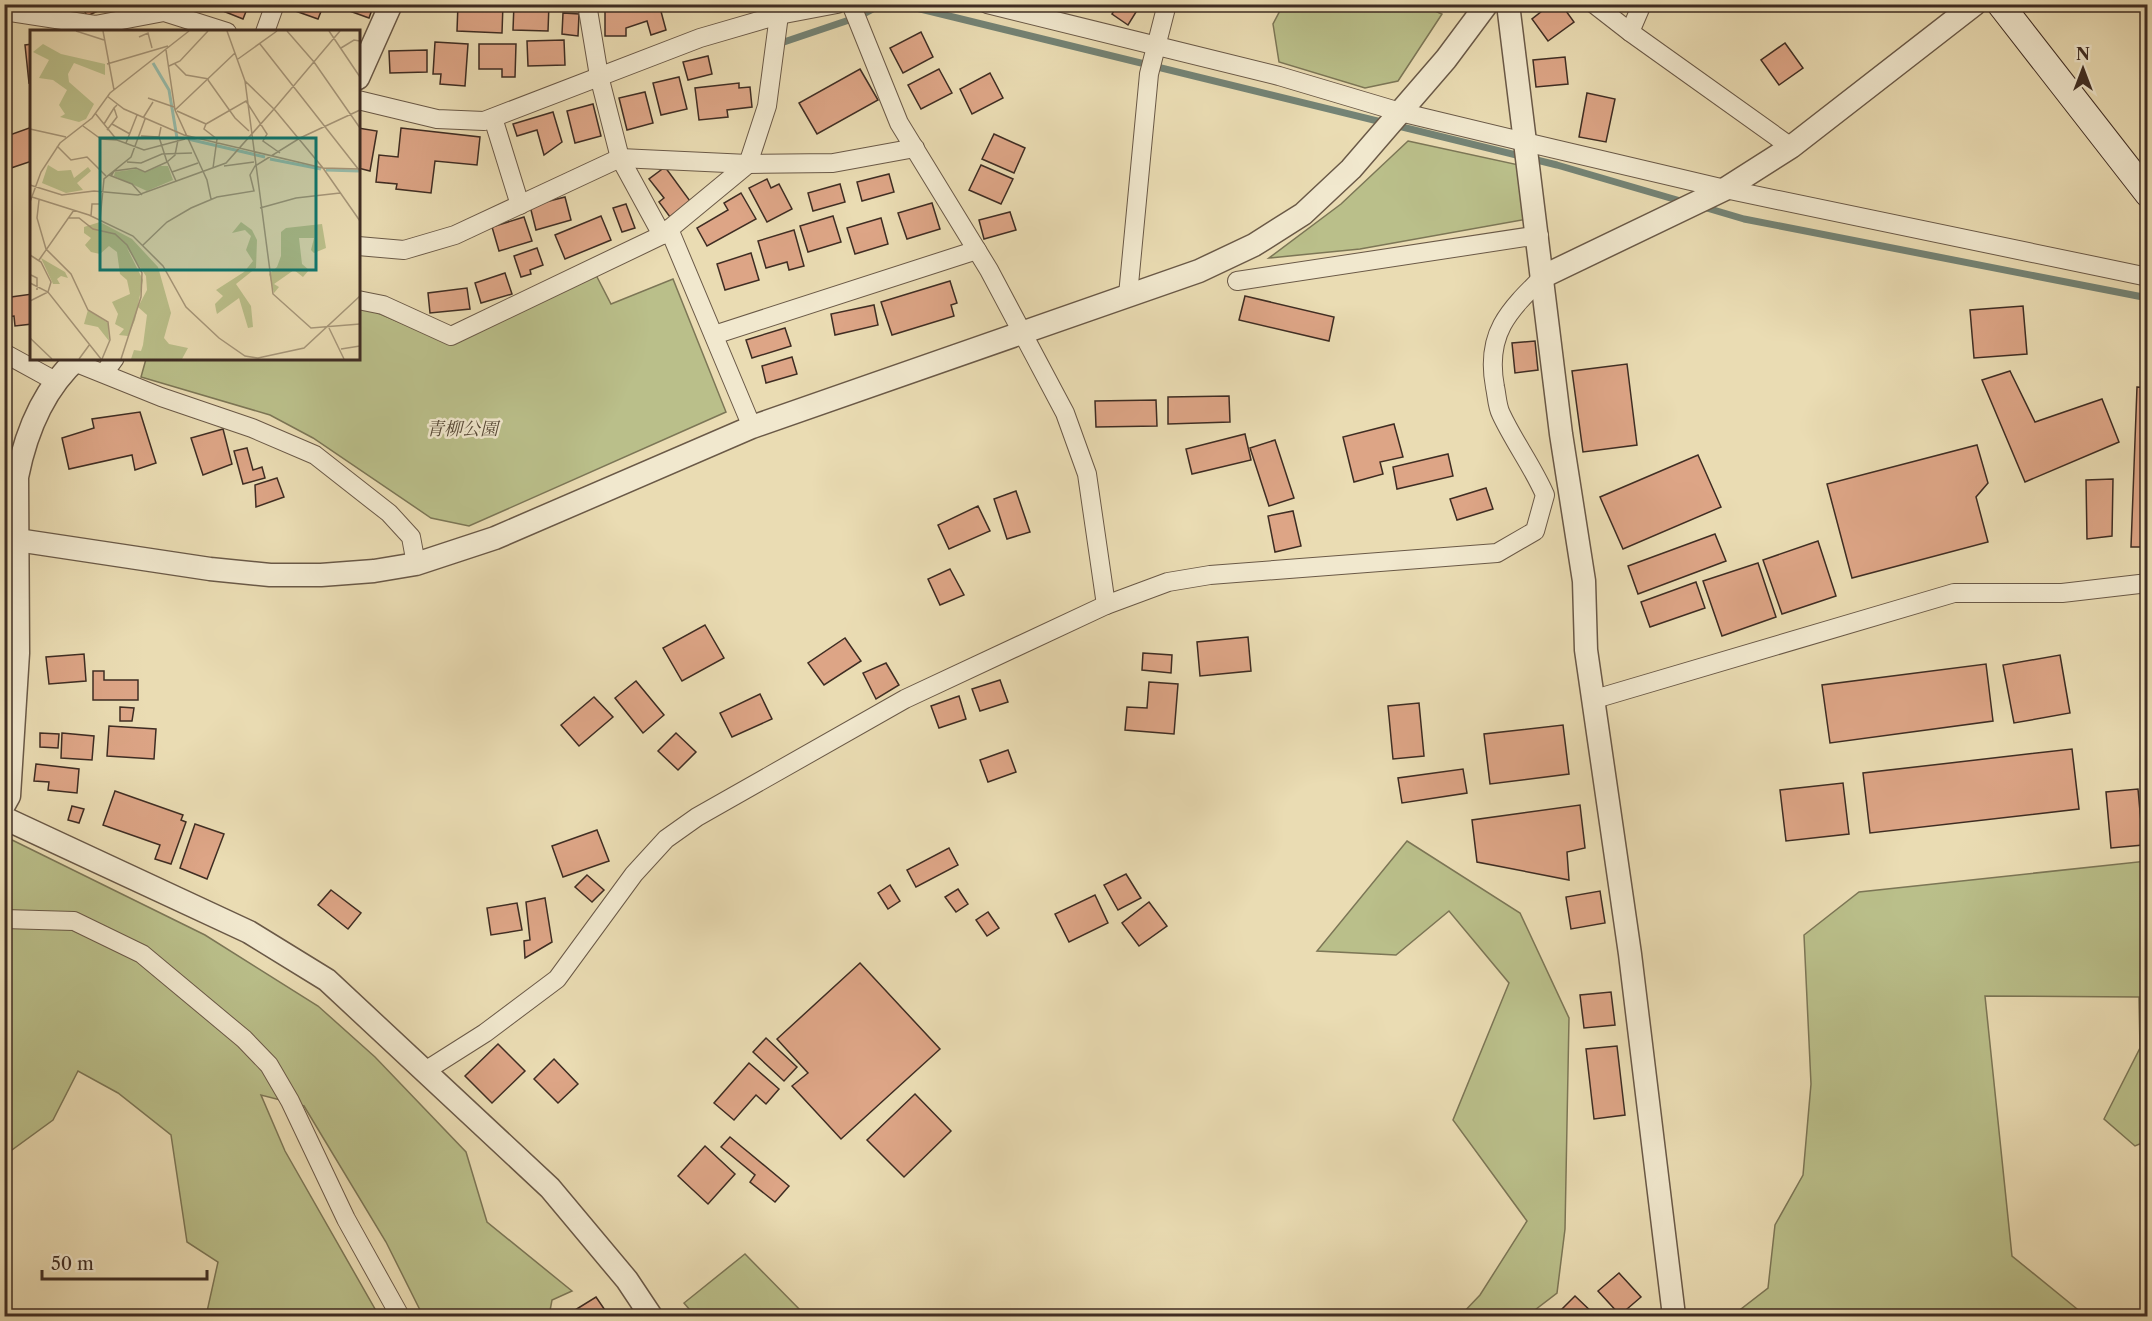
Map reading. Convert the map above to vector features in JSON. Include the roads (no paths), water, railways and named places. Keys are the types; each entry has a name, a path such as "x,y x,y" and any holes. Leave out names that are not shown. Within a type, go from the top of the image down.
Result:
{"main road":[{"path":"2000,4 2148,194"}],"street":[{"path":"266,30 275,4"},
{"path":"360,74 391,4"},
{"path":"587,4 599,76 620,158 666,232 714,335 752,428"},
{"path":"360,100 437,119 484,121 700,38 779,15 837,4"},
{"path":"851,4 899,123 977,250 1065,413 1087,474 1106,605"},
{"path":"987,4 1279,76 1527,153 2148,277"},
{"path":"1128,295 1149,74 1167,4"},
{"path":"10,538 210,569 270,575 374,571 416,564 495,538 752,428 1199,271 1254,245 1303,214 1351,169 1446,59 1487,4"},
{"path":"1508,4 1539,235 1561,434 1584,581 1586,650 1595,699 1631,966 1674,1317"},
{"path":"1594,4 1791,147"},
{"path":"1630,32 1642,4"},
{"path":"425,1071 485,1033 557,979 634,874 666,840 697,817 905,699 1106,605 1168,582 1210,575 1497,553 1535,531 1545,495 1532,465 1500,412 1491,367 1496,334 1513,306 1544,276 1718,191 1791,147 1975,4"},
{"path":"4,11 95,25 160,8 221,30"},
{"path":"360,300 383,305 451,336 666,232 748,164 767,106 779,15"},
{"path":"493,118 520,205"},
{"path":"360,246 404,250 455,235 620,158 748,164 833,163 915,148"},
{"path":"1237,281 1539,235"},
{"path":"714,335 977,250"},
{"path":"4,353 57,382"},
{"path":"4,805 9,796 10,538 17,477 22,451 40,403 76,360 110,366 160,398 252,428 315,455 389,513 411,537 416,564"},
{"path":"1595,699 1954,592 2062,592 2148,583"},
{"path":"4,818 249,932 327,980 550,1188 627,1280 651,1317"},
{"path":"4,919 74,921 142,954 244,1039 269,1065 290,1101 346,1219 400,1317"}],"waterway":[{"path":"778,44 858,17 882,4"},
{"path":"900,4 1557,165 1684,202"},
{"path":"1700,206 1744,219 2148,298"}],"park label":[{"name":"青柳公園","path":"462,429"}]}
